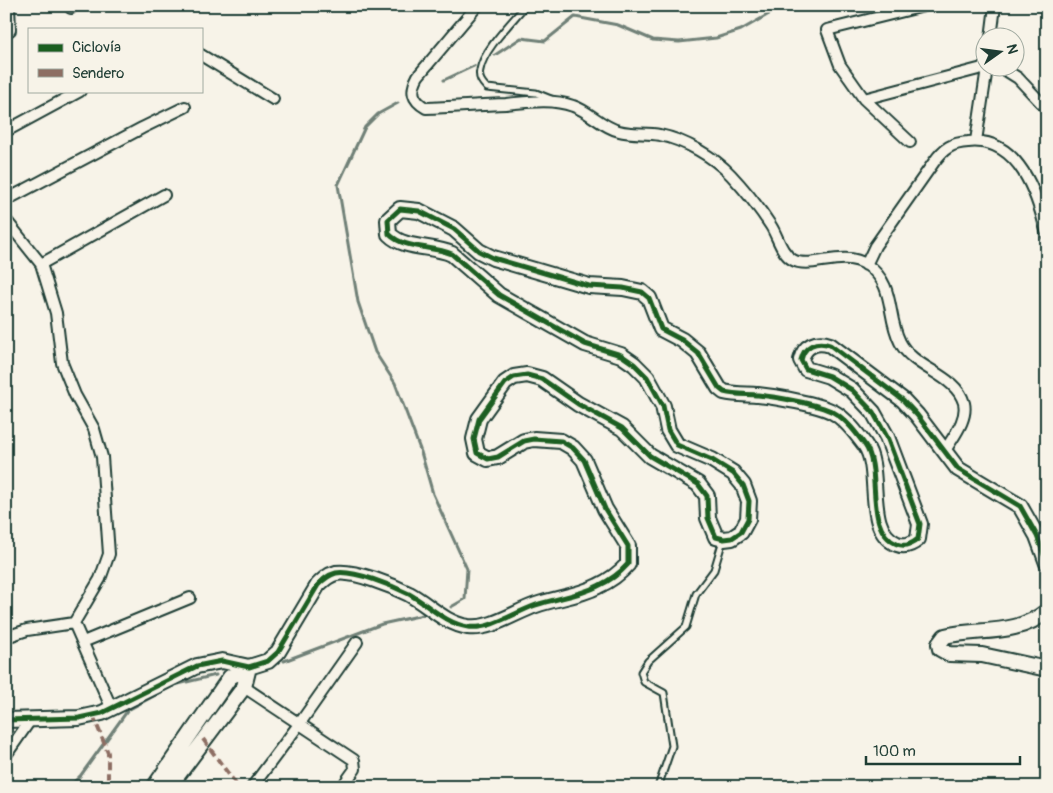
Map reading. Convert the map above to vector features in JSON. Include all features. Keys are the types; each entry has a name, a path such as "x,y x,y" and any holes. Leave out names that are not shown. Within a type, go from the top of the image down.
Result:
{"street":[{"path":"9,6 10,30"},
{"path":"477,6 418,76 413,86 413,95 417,103 426,108 554,101 574,106 616,130 635,135 659,134 698,149 731,174 771,226 786,254 794,261 805,262 848,258 866,265 882,281 890,296 894,324 905,350 910,356 938,374 961,394 965,406 962,420 945,451"},
{"path":"910,142 864,99 840,65 826,30 924,6"},
{"path":"992,28 995,6"},
{"path":"202,55 273,99"},
{"path":"864,99 976,70"},
{"path":"976,141 985,78"},
{"path":"1018,78 1047,110"},
{"path":"6,131 78,92"},
{"path":"6,200 185,107"},
{"path":"866,265 875,246 941,152 954,143 976,141 999,147 1019,164 1041,208 1047,235"},
{"path":"41,264 164,195"},
{"path":"154,787 230,678 249,667 261,664 273,657 318,585 326,577 336,573 349,574 378,582 409,594 455,624 476,627 536,605 597,587 628,564 628,546 605,509 584,460 573,448 561,441 534,439 524,441 498,457 488,460 477,453 474,439 479,419 505,383 514,377 528,375 542,379 578,404 622,428 650,456 698,484 707,496 710,528 716,536 724,539 732,538 741,532 748,519 748,502 743,485 733,473 712,460 677,445 668,430 662,406 647,377 634,364 621,355 585,344 499,295 452,254 443,249 403,244 395,240 389,234 387,227 392,213 408,208 430,215 454,230 479,251 520,268 589,286 623,288 642,292 649,298 661,329 682,340 698,353 719,388 724,392 776,398 831,411 842,418 866,447 870,456 875,506 882,529 892,542 900,546 912,544 918,539 920,524 888,437 873,412 852,390 829,376 806,369 801,360 803,353 816,343 830,345 903,400 918,415 958,469 1020,506 1037,536 1047,563"},
{"path":"6,220 41,264 56,313 62,363 75,395 98,439 102,457 109,533 109,554 100,579 74,623"},
{"path":"83,642 190,598"},
{"path":"1047,610 1038,618 1024,625 994,631 952,634 940,640 940,649 949,654 982,655 1047,669"},
{"path":"6,636 28,630 74,623"},
{"path":"74,623 111,707"},
{"path":"252,787 357,642"},
{"path":"6,720 79,718 102,713 197,666 210,662 222,662 249,667"},
{"path":"169,787 244,687 249,667"},
{"path":"244,687 300,723 355,762 355,769 342,787"},
{"path":"6,755 31,719"}],"lane":[{"path":"524,6 489,51 480,70 481,81 486,88 536,93 554,101"},
{"path":"658,787 672,740 664,693 644,682 641,672 648,661 686,627 696,594 714,570 724,539"}],"waterway":[{"path":"495,55 521,38 545,41 575,17 618,25 653,40 679,42 716,38 741,30 783,6"},
{"path":"444,80 474,66"},
{"path":"398,103 378,114 365,127 338,185 358,302 375,352 395,383 421,452 433,494 467,569 465,599 451,607"},
{"path":"284,661 382,624 423,615"},
{"path":"69,787 81,775 128,710 174,685 216,675"}],"marked path":[{"path":"93,715 108,753 108,787"},
{"path":"203,739 238,787"}],"cycle path":[{"path":"6,720 79,718 102,713 197,666 222,661 249,667 268,661 278,652 318,585 328,576 336,573 363,576 384,583 416,598 451,622 468,627 485,626 494,623 536,605 583,592 610,579 628,564 628,546 605,509 584,460 573,448 561,441 534,439 524,441 498,457 488,459 477,453 474,439 479,419 505,383 514,377 527,375 542,379 578,404 622,428 650,456 698,484 707,496 708,518 716,537 732,538 741,532 748,519 749,501 743,485 733,473 712,460 677,445 668,430 663,406 647,377 634,364 621,355 585,344 499,295 452,254 403,243 395,239 389,234 388,220 400,209 419,211 454,229 479,251 493,258 589,286 623,288 642,292 649,298 661,329 682,340 698,353 719,388 724,392 797,401 826,409 838,415 858,436 870,456 880,526 887,537 897,544 910,544 918,539 920,524 887,437 873,412 852,390 829,376 806,369 801,360 805,351 811,345 820,343 830,345 903,400 917,415 958,469 1020,506 1037,536 1047,563"}]}
